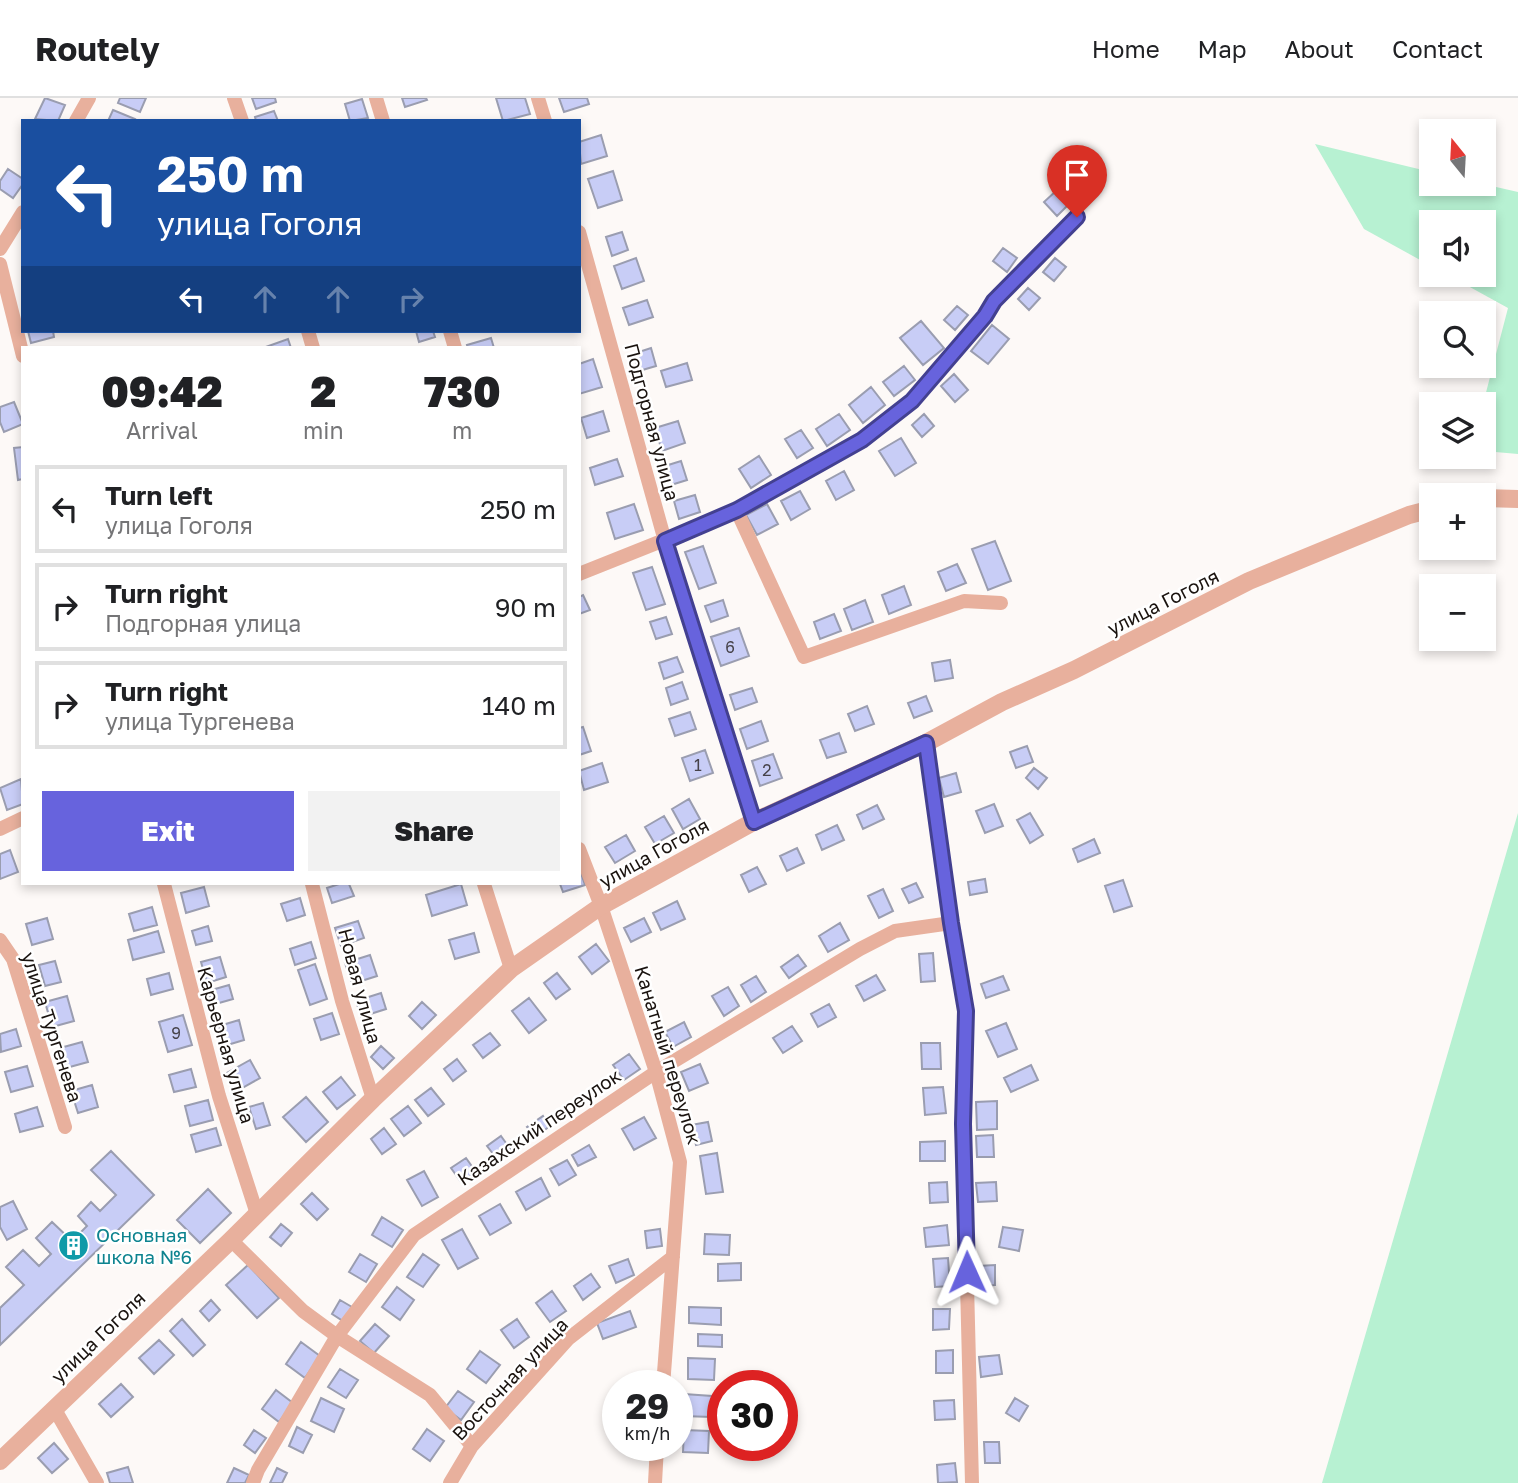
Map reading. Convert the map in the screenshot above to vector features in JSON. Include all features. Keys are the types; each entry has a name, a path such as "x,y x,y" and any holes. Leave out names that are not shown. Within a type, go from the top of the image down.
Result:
{"street":[{"path":"77,119 89,98"},
{"path":"234,98 241,119"},
{"path":"376,98 382,119"},
{"path":"538,98 544,119"},
{"path":"0,248 21,215"},
{"path":"581,573 737,510 862,440 912,401 985,316 994,301 1077,217"},
{"name":"Подгорная улица","path":"581,239 665,541 754,822"},
{"path":"0,264 21,348"},
{"path":"1496,498 1518,499"},
{"path":"737,510 804,657 964,601 1001,603"},
{"name":"улица Гоголя","path":"0,1461 512,968 601,906 754,822 926,743 1002,702 1074,670 1249,581 1419,512"},
{"path":"926,743 966,1011 963,1124 972,1483"},
{"path":"0,829 21,819"},
{"name":"Канатный переулок","path":"581,854 656,1072 680,1162 664,1370"},
{"name":"Карьерная улица","path":"164,885 219,1096 257,1214"},
{"name":"Новая улица","path":"312,885 342,1001 373,1099"},
{"path":"484,885 512,968"},
{"name":"Казахский переулок","path":"253,1483 258,1470 337,1336 414,1235 656,1072 860,949 895,931 951,923"},
{"name":"улица Тургенева","path":"0,940 13,959 65,1127"},
{"path":"231,1240 303,1311 430,1395 472,1446"},
{"name":"Восточная улица","path":"450,1483 451,1477 472,1446 568,1339 673,1257"},
{"path":"54,1408 97,1483"},
{"path":"655,1483 656,1461"}],"green space":[{"path":"1315,144 1419,169 1419,196 1496,196 1496,187 1518,192 1518,454 1496,452 1496,392 1486,392 1490,378 1496,378 1496,354 1508,308 1470,287 1496,287 1496,210 1419,210 1419,259 1364,229"},
{"path":"1518,813 1518,1483 1322,1483"}],"building":[{"path":"45,98 65,105 59,119 35,119"},
{"path":"120,98 146,98 140,112 118,103"},
{"path":"252,98 275,98 276,102 256,109"},
{"path":"402,98 426,98 427,100 405,107"},
{"path":"496,98 525,98 530,114 502,119"},
{"path":"559,98 587,98 589,104 564,112"},
{"path":"362,99 368,118 349,119 345,104"},
{"path":"113,110 135,119 109,119"},
{"path":"274,111 277,119 256,119"},
{"path":"601,135 607,156 581,164 581,141"},
{"path":"8,169 21,178 21,187 13,198 0,189 0,181"},
{"path":"613,171 622,200 598,208 588,179"},
{"path":"1056,191 1069,204 1057,216 1044,202"},
{"path":"622,232 628,250 612,256 606,237"},
{"path":"1003,248 1017,258 1007,272 993,261"},
{"path":"636,258 644,281 622,289 614,266"},
{"path":"1055,258 1066,267 1054,281 1043,272"},
{"path":"1028,288 1040,298 1029,310 1018,299"},
{"path":"647,300 653,317 629,325 623,308"},
{"path":"957,306 968,315 955,330 944,320"},
{"path":"921,321 944,348 923,365 900,338"},
{"path":"992,325 1009,339 988,364 971,351"},
{"path":"28,333 53,333 54,337 31,343"},
{"path":"417,333 434,333 435,337 419,342"},
{"path":"491,338 493,346 467,346"},
{"path":"288,339 290,346 269,346"},
{"path":"651,348 656,366 639,371 633,354"},
{"path":"593,359 602,387 581,393 581,363"},
{"path":"687,363 692,380 666,387 661,371"},
{"path":"904,366 915,380 894,396 883,382"},
{"path":"954,374 968,390 955,402 941,386"},
{"path":"871,387 885,405 863,423 849,405"},
{"path":"14,402 21,425 4,432 0,422 0,407"},
{"path":"603,411 609,431 587,438 581,418"},
{"path":"839,414 850,430 827,446 816,429"},
{"path":"924,414 934,426 922,437 912,425"},
{"path":"678,421 685,443 662,451 655,428"},
{"path":"801,430 813,448 797,458 785,439"},
{"path":"901,438 916,463 895,476 879,451"},
{"path":"21,447 21,479 18,480 14,448"},
{"path":"759,456 771,475 751,488 739,469"},
{"path":"617,459 623,476 595,485 590,468"},
{"path":"681,461 687,480 671,485 665,466"},
{"path":"844,471 854,490 836,500 826,481"},
{"path":"800,491 810,509 791,520 781,501"},
{"path":"695,495 700,512 679,519 674,501"},
{"path":"634,504 643,530 615,539 607,513"},
{"path":"767,504 778,524 757,535 746,515"},
{"path":"995,541 1011,581 988,590 972,549"},
{"path":"703,546 716,583 699,589 685,552"},
{"path":"957,564 966,583 946,591 938,572"},
{"path":"652,567 665,604 646,610 633,573"},
{"path":"904,586 911,605 889,614 882,595"},
{"path":"583,595 590,610 581,613"},
{"path":"723,600 728,616 711,622 705,606"},
{"path":"865,600 873,622 852,630 844,609"},
{"path":"834,614 841,631 820,639 814,622"},
{"path":"666,617 672,634 656,639 650,622"},
{"path":"739,628 749,656 721,666 711,637"},
{"path":"677,657 683,672 664,679 659,663"},
{"path":"950,660 953,678 935,681 932,663"},
{"path":"682,682 688,699 671,705 666,688"},
{"path":"752,688 757,702 735,710 730,695"},
{"path":"926,696 932,711 914,718 908,703"},
{"path":"867,706 874,724 855,731 848,714"},
{"path":"690,712 696,729 675,736 669,719"},
{"path":"761,721 768,741 747,749 740,729"},
{"path":"581,728 591,751 581,754"},
{"path":"839,733 846,752 827,758 820,740"},
{"path":"1027,746 1033,762 1016,768 1010,752"},
{"path":"705,750 713,773 690,781 682,758"},
{"path":"773,754 782,778 760,786 752,761"},
{"path":"602,763 608,782 584,790 581,770"},
{"path":"1034,768 1047,778 1038,789 1026,778"},
{"path":"956,773 961,792 944,797 939,778"},
{"path":"21,779 21,805 7,810 0,788"},
{"path":"689,799 700,819 683,829 672,809"},
{"path":"994,804 1003,826 985,833 976,811"},
{"path":"877,805 884,819 863,829 857,815"},
{"path":"1030,813 1043,835 1030,843 1017,820"},
{"path":"664,816 674,833 655,844 645,827"},
{"path":"837,825 844,840 822,850 816,835"},
{"path":"626,835 635,851 615,863 605,847"},
{"path":"1094,839 1100,853 1078,862 1073,849"},
{"path":"797,848 804,863 787,871 780,856"},
{"path":"10,850 18,872 0,879 0,854"},
{"path":"757,867 766,884 749,892 741,875"},
{"path":"581,873 585,885 563,892 560,885 581,885"},
{"path":"985,879 987,892 970,895 968,882"},
{"path":"1123,880 1132,906 1114,912 1105,886"},
{"path":"916,883 923,897 909,903 902,889"},
{"path":"349,885 354,896 332,903 327,888"},
{"path":"461,885 467,905 432,916 426,895"},
{"path":"204,887 209,906 186,913 181,893"},
{"path":"883,889 893,911 879,918 868,896"},
{"path":"300,898 305,915 287,921 281,904"},
{"path":"677,901 685,919 661,930 653,913"},
{"path":"152,907 157,925 134,931 129,914"},
{"path":"47,918 53,939 32,945 26,924"},
{"path":"644,918 651,932 631,942 624,928"},
{"path":"358,921 364,938 341,946 335,928"},
{"path":"840,923 849,940 828,952 819,936"},
{"path":"208,926 212,941 196,945 192,931"},
{"path":"158,931 164,952 133,960 128,940"},
{"path":"474,933 479,952 455,959 449,940"},
{"path":"311,942 316,958 295,965 290,949"},
{"path":"596,944 609,961 592,974 579,957"},
{"path":"933,953 935,981 921,982 919,954"},
{"path":"370,955 377,976 352,984 345,963"},
{"path":"798,955 806,966 789,978 781,967"},
{"path":"220,957 226,977 207,983 201,962"},
{"path":"55,961 61,982 45,986 39,965"},
{"path":"315,964 327,999 310,1005 298,970"},
{"path":"169,973 173,989 151,995 147,979"},
{"path":"557,973 570,989 556,999 544,983"},
{"path":"876,975 885,990 864,1001 856,986"},
{"path":"756,976 766,992 751,1002 741,985"},
{"path":"1003,976 1009,990 986,998 981,984"},
{"path":"229,985 233,999 212,1005 208,991"},
{"path":"728,987 739,1006 724,1016 712,996"},
{"path":"381,993 386,1009 361,1017 356,1001"},
{"path":"67,996 74,1021 52,1027 45,1002"},
{"path":"529,998 546,1020 529,1033 512,1011"},
{"path":"422,1002 436,1015 422,1029 409,1016"},
{"path":"829,1004 836,1017 818,1027 811,1014"},
{"path":"332,1013 339,1034 321,1040 314,1019"},
{"path":"183,1015 192,1045 168,1052 159,1022"},
{"path":"239,1020 244,1040 224,1046 219,1026"},
{"path":"684,1022 691,1037 673,1047 665,1032"},
{"path":"1006,1023 1017,1049 998,1057 986,1031"},
{"path":"792,1026 802,1041 783,1053 773,1038"},
{"path":"16,1029 21,1046 1,1052 0,1034"},
{"path":"490,1033 500,1045 483,1058 473,1045"},
{"path":"82,1042 88,1062 66,1068 60,1048"},
{"path":"921,1043 940,1043 941,1069 922,1069"},
{"path":"381,1046 394,1058 383,1069 371,1057"},
{"path":"629,1054 640,1069 624,1080 613,1065"},
{"path":"457,1059 466,1071 453,1081 444,1069"},
{"path":"250,1060 260,1078 237,1091 227,1073"},
{"path":"700,1064 708,1083 689,1091 681,1072"},
{"path":"1031,1065 1038,1080 1011,1092 1004,1078"},
{"path":"27,1066 33,1086 11,1092 5,1072"},
{"path":"191,1069 196,1087 174,1092 169,1075"},
{"path":"341,1077 355,1095 337,1109 323,1092"},
{"path":"92,1085 98,1107 78,1113 71,1091"},
{"path":"943,1087 946,1113 925,1115 923,1088"},
{"path":"431,1088 444,1104 428,1116 415,1100"},
{"path":"306,1097 328,1122 306,1142 283,1117"},
{"path":"208,1100 213,1120 190,1126 185,1106"},
{"path":"997,1101 997,1129 977,1130 976,1102"},
{"path":"263,1103 270,1125 256,1129 249,1107"},
{"path":"408,1106 421,1123 404,1136 391,1119"},
{"path":"37,1107 43,1126 20,1132 15,1114"},
{"path":"543,1116 550,1126 535,1137 527,1127"},
{"path":"644,1117 656,1138 634,1150 622,1129"},
{"path":"708,1122 712,1141 696,1145 691,1125"},
{"path":"216,1128 221,1145 196,1152 191,1135"},
{"path":"384,1128 396,1144 382,1154 371,1139"},
{"path":"993,1135 994,1157 977,1157 976,1136"},
{"path":"501,1136 511,1150 497,1159 487,1146"},
{"path":"945,1141 945,1161 920,1161 920,1142"},
{"path":"589,1145 596,1157 578,1166 572,1155"},
{"name":"Основная школа №6","path":"111,1151 154,1195 0,1345 0,1308 24,1285 6,1267 23,1250 39,1266 51,1254 36,1238 52,1222 72,1241 87,1226 78,1216 91,1202 100,1211 116,1195 91,1170"},
{"path":"717,1153 723,1192 706,1194 700,1156"},
{"path":"466,1158 476,1172 461,1182 451,1168"},
{"path":"567,1160 576,1175 559,1185 550,1169"},
{"path":"424,1171 438,1197 422,1206 407,1180"},
{"path":"541,1178 550,1196 526,1210 516,1192"},
{"path":"947,1182 948,1202 930,1203 929,1183"},
{"path":"996,1182 997,1201 978,1202 976,1183"},
{"path":"208,1189 231,1213 200,1243 177,1220"},
{"path":"312,1193 328,1209 317,1220 301,1204"},
{"path":"13,1201 27,1229 7,1240 0,1227 0,1207"},
{"path":"500,1204 511,1223 490,1235 479,1216"},
{"path":"382,1217 403,1230 392,1247 372,1235"},
{"path":"281,1224 292,1233 281,1246 270,1237"},
{"path":"947,1225 949,1245 926,1247 924,1228"},
{"path":"1003,1227 1023,1230 1019,1251 999,1247"},
{"path":"462,1229 478,1258 458,1269 442,1240"},
{"path":"660,1229 662,1246 647,1248 645,1231"},
{"path":"705,1234 730,1235 729,1255 704,1254"},
{"path":"360,1254 377,1264 366,1282 349,1272"},
{"path":"423,1254 439,1265 423,1287 407,1277"},
{"path":"948,1258 950,1286 935,1287 933,1259"},
{"path":"628,1259 634,1275 616,1283 609,1266"},
{"path":"741,1263 741,1280 718,1281 718,1264"},
{"path":"248,1265 279,1298 257,1318 226,1285"},
{"path":"995,1265 995,1285 979,1286 978,1266"},
{"path":"591,1274 600,1287 583,1300 574,1286"},
{"path":"397,1287 414,1300 400,1320 382,1307"},
{"path":"552,1291 566,1311 550,1322 536,1303"},
{"path":"211,1300 220,1310 209,1321 200,1311"},
{"path":"340,1300 352,1307 343,1321 332,1314"},
{"path":"689,1307 721,1308 721,1325 689,1323"},
{"path":"933,1309 950,1309 949,1329 933,1330"},
{"path":"630,1311 636,1327 603,1339 597,1323"},
{"path":"182,1319 205,1345 193,1356 170,1331"},
{"path":"517,1319 529,1337 514,1348 501,1330"},
{"path":"375,1324 389,1336 374,1353 360,1341"},
{"path":"698,1334 722,1335 722,1347 698,1346"},
{"path":"159,1340 174,1355 154,1374 139,1358"},
{"path":"301,1342 320,1356 305,1378 286,1364"},
{"path":"953,1350 953,1373 936,1373 936,1351"},
{"path":"480,1351 500,1365 486,1383 467,1369"},
{"path":"999,1355 1002,1374 981,1377 979,1357"},
{"path":"688,1358 715,1359 714,1370 707,1370 707,1380 693,1379 693,1370 688,1370"},
{"path":"340,1369 358,1380 346,1398 328,1387"},
{"path":"121,1384 133,1397 111,1417 99,1404"},
{"path":"276,1390 293,1403 279,1422 262,1409"},
{"path":"458,1391 474,1402 461,1420 445,1408"},
{"path":"693,1395 707,1396 707,1417 693,1416"},
{"path":"321,1398 344,1409 334,1432 311,1421"},
{"path":"1015,1398 1028,1406 1019,1421 1006,1413"},
{"path":"954,1400 955,1419 935,1420 934,1401"},
{"path":"297,1427 312,1435 303,1453 289,1446"},
{"path":"427,1429 444,1441 430,1461 413,1449"},
{"path":"254,1430 266,1438 255,1453 244,1445"},
{"path":"693,1430 707,1431 707,1453 693,1452"},
{"path":"984,1442 999,1442 1000,1463 985,1463"},
{"path":"54,1443 68,1459 52,1473 38,1458"},
{"path":"955,1463 957,1482 938,1483 937,1465"},
{"path":"128,1467 133,1483 110,1483 107,1473"},
{"path":"234,1468 249,1475 245,1483 227,1483"},
{"path":"277,1468 287,1473 282,1483 270,1483"}],"place":[{"name":"Основная школа №6","path":"73,1246"}],"route":[{"path":"967,1272 963,1124 966,1011 926,743 754,822 665,541 737,510 862,440 912,401 985,316 994,301 1077,217"}]}
